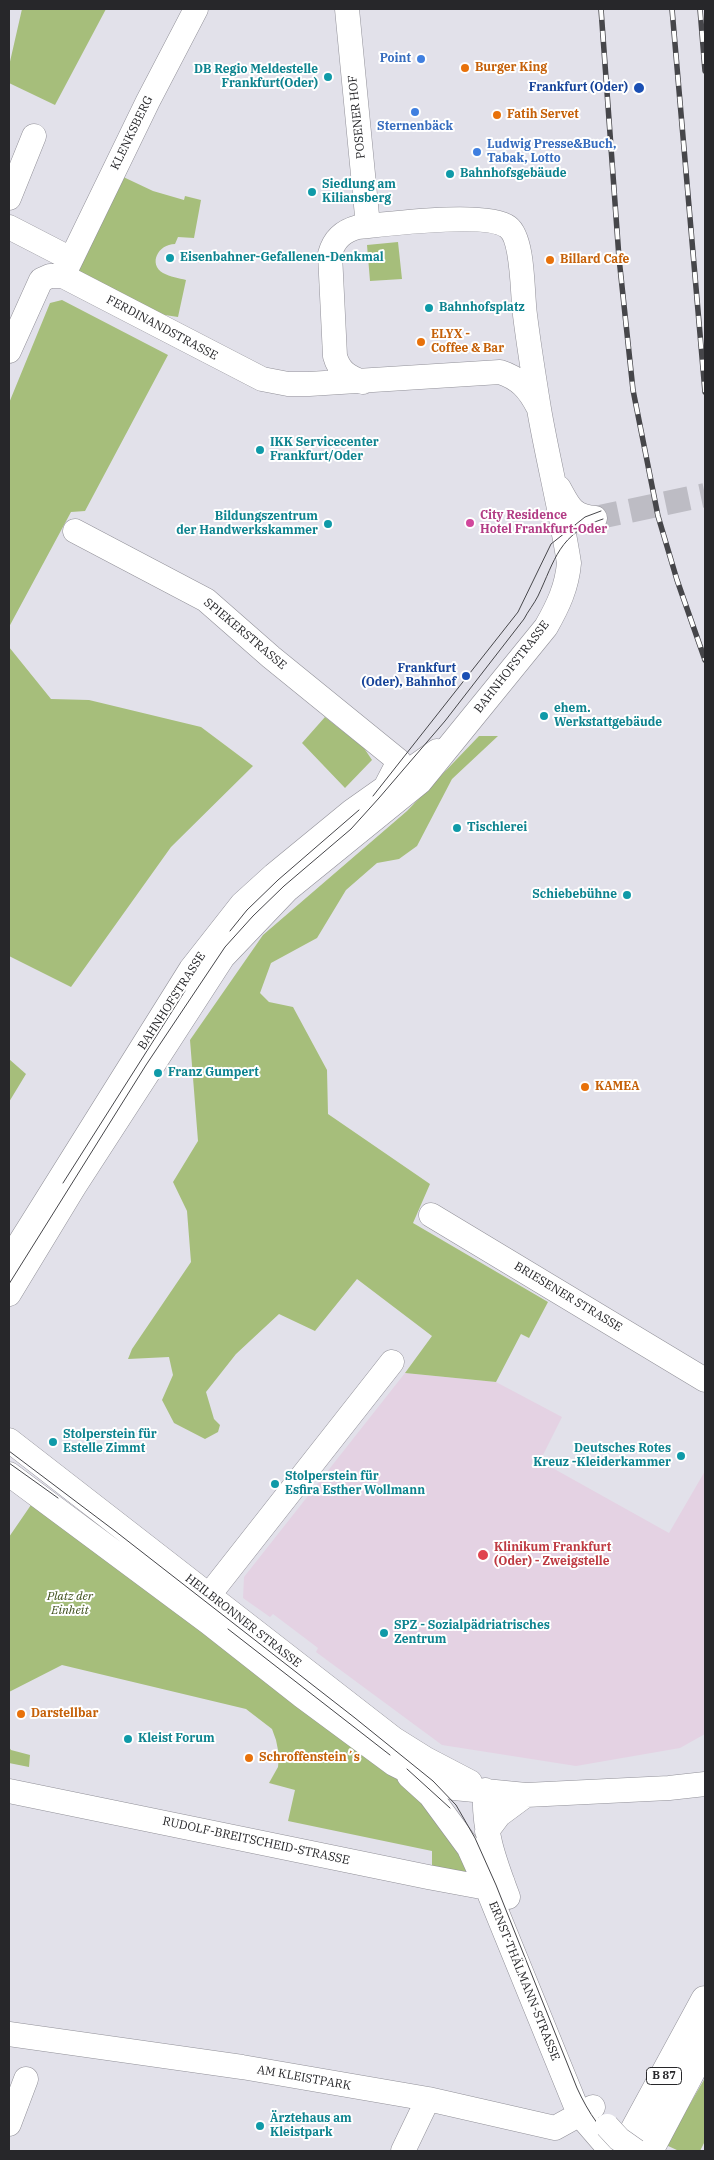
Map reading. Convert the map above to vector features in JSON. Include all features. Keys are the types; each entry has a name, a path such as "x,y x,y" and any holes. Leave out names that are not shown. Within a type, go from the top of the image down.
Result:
{"main road":[{"name":"B 87","path":"623,2151 705,2000"},
{"name":"B 87","path":"649,2151 705,2045"}],"street":[{"name":"KLENKSBERG","path":"67,268 148,101 196,9"},
{"name":"POSENER HOF","path":"347,9 368,226"},
{"path":"9,198 34,136"},
{"path":"530,381 500,372 363,382 344,373 338,365 335,356 330,254 333,244 340,235 350,229 368,226 486,220 501,223 513,231 518,244 530,381 539,410 554,480"},
{"path":"9,227 67,268 41,280 9,351"},
{"name":"FERDINANDSTRASSE","path":"67,268 262,379 288,384 363,382"},
{"name":"BAHNHOFSTRASSE","path":"554,480 571,510 585,517 594,518 581,530 569,563"},
{"name":"BAHNHOFSTRASSE","path":"9,1294 74,1188 223,957 287,890 420,782 546,627 559,604 568,580 569,563 554,480"},
{"name":"SPIEKERSTRASSE","path":"75,531 206,600 271,657 399,761"},
{"name":"BAHNHOFSTRASSE","path":"9,1260 172,998 211,942 242,904 352,811 386,785 456,739"},
{"name":"BAHNHOFSTRASSE","path":"363,828 399,761"},
{"name":"BRIESENER STRASSE","path":"431,1215 705,1380"},
{"path":"209,1595 392,1362"},
{"name":"HEILBRONNER STRASSE","path":"9,1440 394,1739 426,1759 458,1774 484,1790"},
{"name":"HEILBRONNER STRASSE","path":"9,1474 208,1622 302,1696 394,1764 412,1773 454,1788 526,1795 669,1788 705,1782"},
{"name":"ERNST-THÄLMANN-STRASSE","path":"394,1764 430,1795 453,1824 495,1885 586,2111 605,2138 619,2139 636,2151"},
{"path":"453,1824 456,1805 467,1795 484,1790"},
{"name":"ERNST-THÄLMANN-STRASSE","path":"484,1790 484,1814 495,1885"},
{"name":"RUDOLF-BREITSCHEID-STRASSE","path":"9,1791 495,1885"},
{"path":"487,1831 498,1815 526,1795"},
{"name":"AM KLEISTPARK","path":"9,2034 242,2067 428,2099 555,2128 586,2111"},
{"path":"9,2124 26,2079"},
{"path":"403,2151 428,2099"}],"shaded area":[{"name":"Klinikum Frankfurt (Oder) - Zweigstelle","path":"405,1373 496,1382 562,1417 540,1461 669,1533 705,1471 705,1734 680,1748 576,1766 442,1745 316,1652 318,1648 273,1614 270,1617 243,1598 244,1577"}],"green space":[{"path":"22,9 106,9 55,105 9,83 9,66"},
{"path":"117,174 153,191 184,200 185,196 201,200 194,238 178,237 175,244 164,247 160,251 156,260 156,265 163,273 186,280 178,317 165,315 164,320 69,274"},
{"path":"398,242 402,279 370,281 367,245"},
{"path":"62,300 168,355 85,511 71,512 9,627 9,403 50,303"},
{"path":"9,647 51,699 89,700 201,727 253,766 171,847 71,987 9,956"},
{"path":"325,717 364,748 372,760 345,788 302,743"},
{"path":"479,736 498,736 452,779 417,846 399,859 377,863 346,890 317,938 271,963 260,993 269,1002 293,1007 327,1070 328,1114 430,1184 413,1223 548,1302 529,1338 521,1334 496,1382 405,1373 432,1336 357,1279 315,1331 279,1314 236,1354 206,1392 214,1419 220,1425 218,1432 205,1439 174,1423 162,1400 173,1375 169,1357 128,1359 132,1349 191,1262 187,1211 173,1182 198,1141 190,1040 263,935 407,811"},
{"path":"9,1059 26,1074 9,1102"},
{"name":"Platz der Einheit","path":"33,1502 396,1777 431,1812 453,1841 470,1877 432,1871 432,1851 288,1821 295,1790 269,1783 278,1767 279,1755 276,1740 272,1729 246,1709 62,1665 9,1692 9,1537"},
{"path":"9,1747 11,1750 30,1755 29,1767 9,1763"},
{"path":"705,2078 705,2141 700,2151 679,2151 666,2145"}],"tunnel":[{"path":"595,518 705,495"}],"tram line":[{"path":"373,796 518,612 551,544 585,517 601,511"},
{"path":"9,1284 146,1065 225,947 284,886 351,829 379,798 445,721 524,619 538,596 560,549 577,532 603,519"},
{"path":"230,931 247,910 278,880 359,810"},
{"path":"63,1183 185,991"},
{"path":"9,1451 355,1718 433,1781 456,1805 475,1838 496,1885 581,2097 603,2131 626,2151"},
{"path":"9,1463 58,1498"},
{"path":"228,1629 390,1755"},
{"path":"407,1769 450,1808"}],"railway":[{"path":"601,9 619,258 633,390 658,516 677,580 705,660"},
{"path":"672,9 705,392"},
{"path":"700,9 705,71"}],"place":[{"name":"Point","path":"421,59"},
{"name":"Burger King","path":"465,68"},
{"name":"DB Regio Meldestelle Frankfurt(Oder)","path":"328,77"},
{"name":"Frankfurt (Oder)","path":"639,88"},
{"name":"Sternenbäck","path":"415,112"},
{"name":"Fatih Servet","path":"497,115"},
{"name":"Ludwig Presse&Buch, Tabak, Lotto","path":"477,152"},
{"name":"Bahnhofsgebäude","path":"450,174"},
{"name":"Siedlung am Kiliansberg","path":"312,192"},
{"name":"Eisenbahner-Gefallenen-Denkmal","path":"170,258"},
{"name":"Billard Cafe","path":"550,260"},
{"name":"Bahnhofsplatz","path":"429,308"},
{"name":"ELYX - Coffee & Bar","path":"421,342"},
{"name":"IKK Servicecenter Frankfurt/Oder","path":"260,450"},
{"name":"City Residence Hotel Frankfurt-Oder","path":"470,523"},
{"name":"Bildungszentrum der Handwerkskammer","path":"328,524"},
{"name":"Frankfurt (Oder), Bahnhof","path":"466,676"},
{"name":"ehem. Werkstattgebäude","path":"544,716"},
{"name":"Tischlerei","path":"457,828"},
{"name":"Schiebebühne","path":"627,895"},
{"name":"Franz Gumpert","path":"158,1073"},
{"name":"KAMEA","path":"585,1087"},
{"name":"Stolperstein für Estelle Zimmt","path":"53,1442"},
{"name":"Deutsches Rotes Kreuz -Kleiderkammer","path":"681,1456"},
{"name":"Stolperstein für Esfira Esther Wollmann","path":"275,1484"},
{"name":"Klinikum Frankfurt (Oder) - Zweigstelle","path":"483,1555"},
{"name":"SPZ - Sozialpädriatrisches Zentrum","path":"384,1633"},
{"name":"Darstellbar","path":"21,1714"},
{"name":"Kleist Forum","path":"128,1739"},
{"name":"Schroffenstein´s","path":"249,1758"},
{"name":"Ärztehaus am Kleistpark","path":"260,2126"}]}
